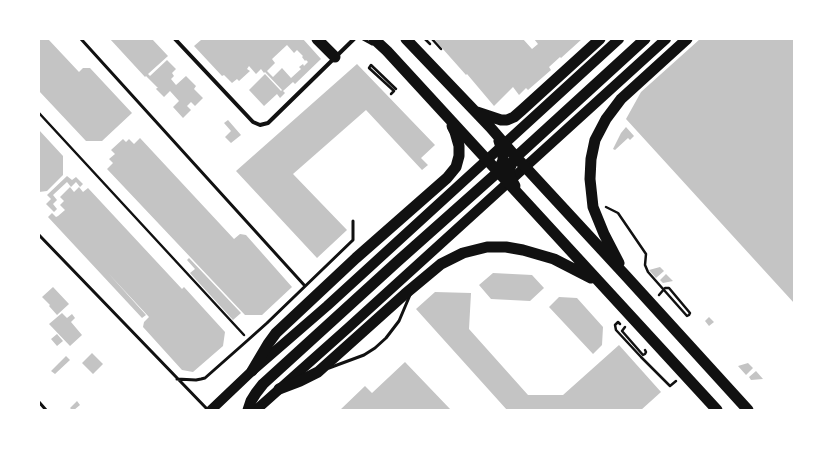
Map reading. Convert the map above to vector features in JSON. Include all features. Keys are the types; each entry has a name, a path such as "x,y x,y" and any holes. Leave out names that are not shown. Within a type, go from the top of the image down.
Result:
{"highway":[{"path":"317,39 335,57"},
{"path":"374,39 717,410"},
{"path":"406,39 494,132 748,410"},
{"path":"474,111 501,120 507,120 514,117 600,39"},
{"path":"521,197 510,177 509,170 516,157 645,39"},
{"path":"626,276 604,234 593,207 590,179 591,159 595,140 606,119 621,99 686,39"},
{"path":"252,371 276,333 356,258 447,178 456,167 459,156 459,146 455,132 448,118"},
{"path":"248,410 251,401 263,384 498,172 503,160 503,153 501,145 494,132"},
{"path":"279,389 318,372 414,286 441,264 463,253 488,247 506,247 523,250 554,259 599,282"}],"main road":[{"path":"209,410 327,306 619,39"},
{"path":"256,410 664,40"}],"street":[{"path":"175,39 253,122 260,125 268,123 354,39"}],"lane":[{"path":"80,39 305,286"},
{"path":"363,39 386,51"},
{"path":"177,378 196,380 205,378 248,340 353,240 354,221"},
{"path":"39,235 209,410"},
{"path":"318,372 364,355 375,348 386,338 399,321 414,286"},
{"path":"39,402 46,410"}],"path":[{"path":"432,39 441,49"},
{"path":"391,94 394,91 370,68 372,65 396,89"},
{"path":"39,113 248,340"},
{"path":"602,206 618,213 646,254 646,265 648,272 687,316 689,315 690,313 669,288 665,288"},
{"path":"629,333 618,322 615,325 616,330 670,386 684,374"},
{"path":"623,330 622,331 643,355 646,352 640,345"}],"building":[{"path":"39,39 48,39 79,72 83,68 90,68 132,113 102,141 86,141 39,91"},
{"path":"110,39 152,39 168,56 148,74 150,76 167,60 176,69 172,73 174,76 171,79 176,85 186,76 196,86 194,89 203,98 195,106 191,102 187,106 191,110 183,118 173,107 179,101 170,91 164,97 156,89 158,87 146,76 145,77"},
{"path":"200,39 303,39 321,59 295,84 293,82 283,91 285,93 280,98 277,94 264,106 249,90 265,74 281,91 282,90 265,72 264,73 261,69 256,74 249,66 247,69 250,71 239,81 237,79 232,83 224,75 222,76 194,46 201,40","holes":["287,45 294,53 297,50 303,56 302,57 305,61 306,60 308,62 304,66 303,64 299,67 301,69 291,78 282,68 273,77 267,71 275,63 272,59"]},
{"path":"434,39 523,39 532,49 538,44 534,39 582,39 549,67 551,70 528,90 526,88 519,95 513,87 494,106 467,74 466,75"},
{"path":"700,39 794,39 794,303 626,119 641,92"},
{"path":"357,64 435,145 421,158 428,165 422,170 366,110 293,174 347,230 317,258 236,171"},
{"path":"228,120 241,135 231,143 225,137 231,131 224,123"},
{"path":"626,127 634,136 630,140 628,138 615,150 613,149 621,133"},
{"path":"39,130 63,156 63,175 47,191 39,192"},
{"path":"140,138 234,239 240,234 246,235 292,287 262,315 245,315 107,169 113,163 109,159 115,154 111,150 123,139 126,142 129,139 134,144"},
{"path":"67,176 72,180 76,177 83,184 80,187 76,182 71,187 67,182 53,195 57,200 53,204 57,209 54,212 46,204 51,199 47,195"},
{"path":"70,187 74,192 79,187 83,192 88,188 182,289 184,287 225,332 223,346 193,372 182,370 143,327 144,322 149,317 108,273 146,315 142,318 48,217 52,213 56,217 65,210 60,205 64,201 60,197"},
{"path":"189,258 241,313 233,320 190,273 195,269 187,260"},
{"path":"660,267 664,271 656,278 649,270"},
{"path":"493,273 532,275 544,288 530,301 491,299 479,285"},
{"path":"666,274 673,281 663,283 660,280"},
{"path":"53,287 69,304 57,315 42,297"},
{"path":"435,292 471,293 469,329 528,395 563,395 619,345 661,392 641,410 507,410 416,309"},
{"path":"559,297 577,298 603,327 602,345 593,354 549,307"},
{"path":"62,313 67,318 72,314 75,318 71,322 82,335 70,346 49,324"},
{"path":"709,317 714,322 709,326 705,321"},
{"path":"57,334 63,341 57,346 51,339"},
{"path":"92,353 103,364 93,374 82,363"},
{"path":"66,356 70,360 55,374 51,371"},
{"path":"405,362 451,410 340,410 365,386 372,393"},
{"path":"748,363 753,368 746,375 738,366"},
{"path":"756,371 763,379 751,380 749,377"},
{"path":"77,401 80,405 72,410 70,408"}]}
